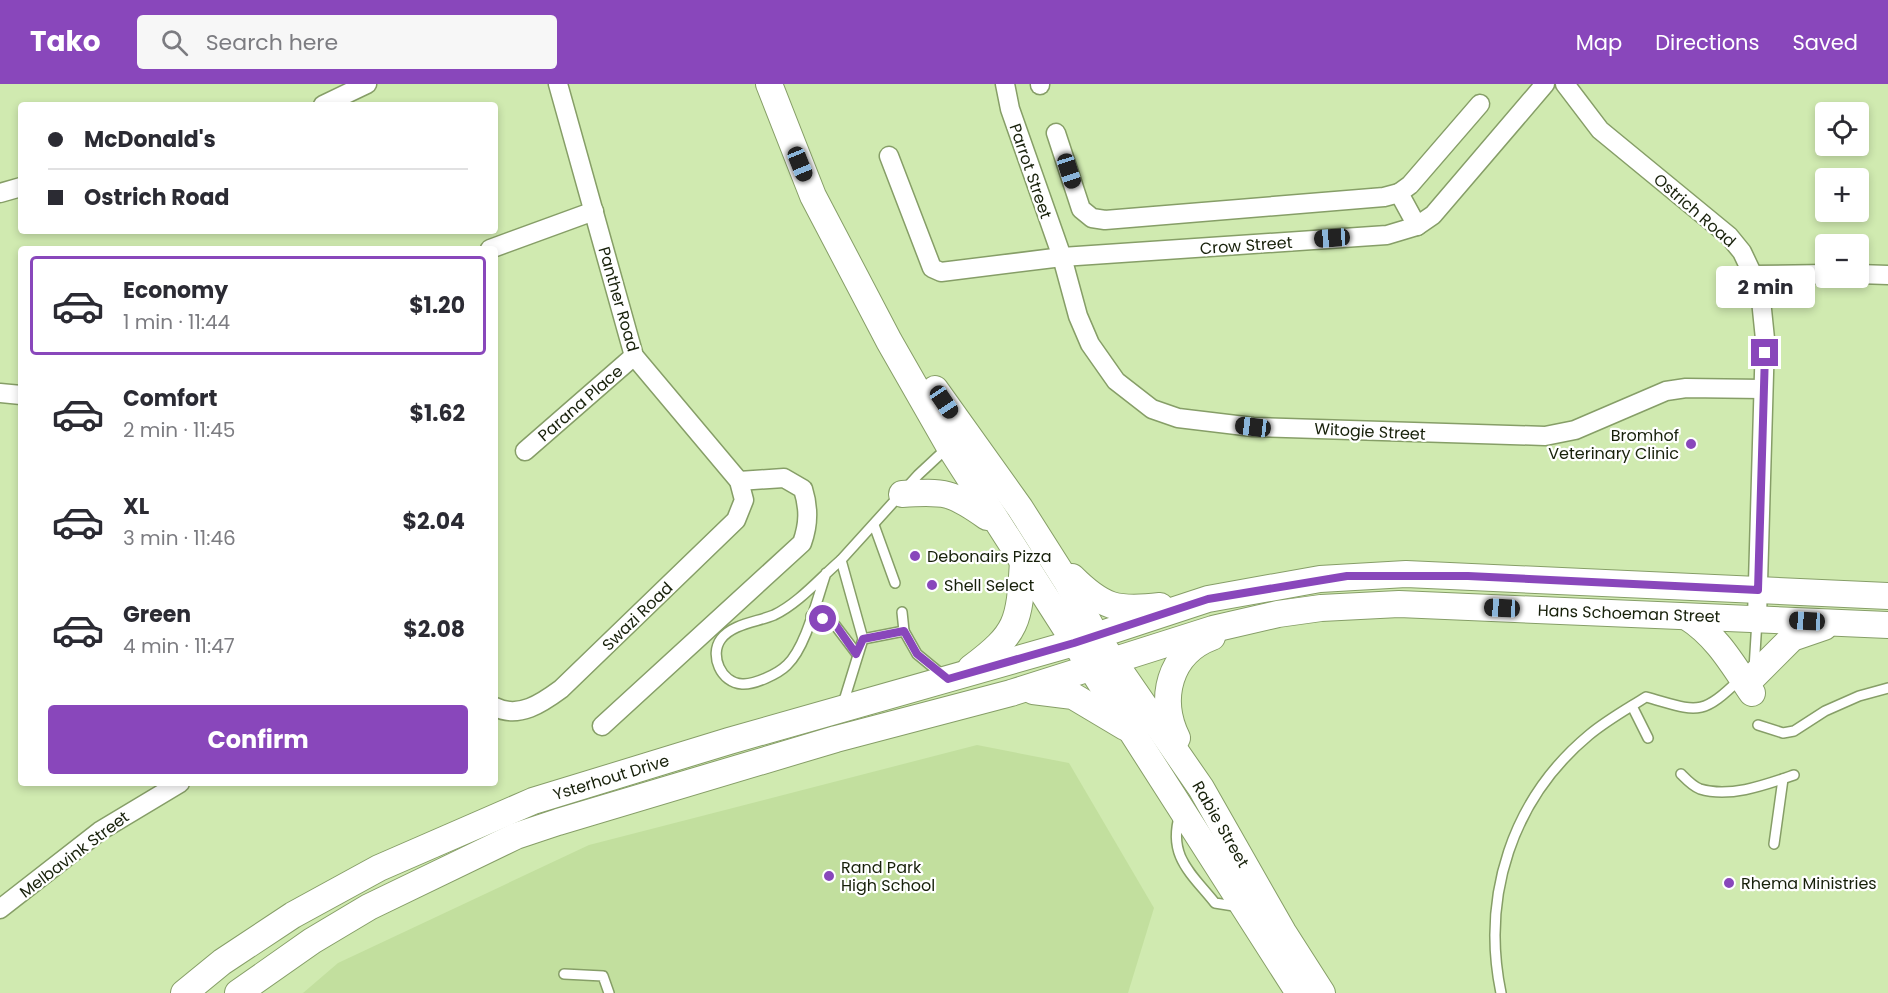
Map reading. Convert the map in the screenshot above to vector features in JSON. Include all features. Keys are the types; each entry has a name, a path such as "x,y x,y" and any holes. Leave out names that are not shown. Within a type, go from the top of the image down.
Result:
{"main road":[{"path":"769,84 813,196 870,303 898,335 1023,562 1102,664"},
{"path":"958,441 1020,508 1047,552 1085,640"},
{"path":"902,494 951,494 961,498 1004,530"},
{"path":"1047,552 1089,595 1113,606 1144,608 1208,599"},
{"path":"954,678 997,648 1014,628 1020,607 1023,562"},
{"name":"Hans Schoeman Street","path":"1085,640 1208,599 1320,579 1406,574 1888,596"},
{"name":"Hans Schoeman Street","path":"1102,664 1203,631 1278,614 1351,605 1399,604 1888,625"},
{"path":"1201,788 1169,718 1168,694 1173,670 1185,654 1205,640 1278,614"},
{"path":"1687,617 1711,635 1749,683 1797,635 1841,622"},
{"name":"Ysterhout Drive","path":"184,993 222,962 293,915 430,843 533,801 841,709 1085,640"},
{"name":"Ysterhout Drive","path":"238,993 312,941 369,907 516,836 678,785 1011,693 1102,664"},
{"name":"Rabie Street","path":"1102,664 1131,730 1299,993"},
{"name":"Rabie Street","path":"1102,664 1201,788 1283,932 1322,993"},
{"path":"1011,693 1040,690 1073,696 1131,730"}],"street":[{"path":"329,102 367,84"},
{"name":"Panther Road","path":"558,84 634,356 739,481"},
{"name":"Parrot Street","path":"1005,84 1010,109 1062,257"},
{"name":"Crow Street","path":"889,156 935,271 1062,257 1387,235 1417,226 1440,209 1545,84"},
{"name":"Ostrich Road","path":"1565,84 1600,130 1729,236 1755,275 1763,301 1764,318 1757,618"},
{"path":"1056,133 1082,209 1092,218 1105,220 1372,198 1399,193 1410,186 1480,104"},
{"path":"0,193 18,189"},
{"path":"1399,193 1417,226"},
{"path":"498,246 594,211"},
{"name":"Witogie Street","path":"1062,257 1078,316 1090,344 1116,381 1152,409 1178,418 1253,427 1545,436 1575,430 1666,391 1686,388 1763,389"},
{"path":"1755,275 1815,274"},
{"path":"1869,274 1888,275"},
{"name":"Parana Place","path":"525,451 634,356"},
{"path":"0,393 18,395"},
{"path":"602,726 802,543 808,528 808,504 803,489 784,478 739,481"},
{"name":"Swazi Road","path":"498,708 505,712 541,705 561,689 736,520 744,500 739,481"},
{"name":"Melbavink Street","path":"0,909 100,831 175,786"}],"lane":[{"path":"826,573 795,656 786,667 755,682 741,684 731,681 720,670 715,655 720,640 730,631 786,608 826,573 841,560 918,474 958,441"},
{"path":"874,525 895,583"},
{"path":"841,560 863,639 856,654 841,709"},
{"path":"902,612 904,631 917,654 954,678"},
{"path":"811,616 835,624 856,654"},
{"path":"1501,993 1494,950 1497,899 1502,870 1521,819 1555,770 1588,736 1646,697 1693,709 1703,708 1749,683 1757,618"},
{"path":"863,639 904,631"},
{"path":"1758,725 1782,733 1794,731 1825,711 1888,688"},
{"path":"1632,706 1648,738"},
{"path":"1681,774 1700,789 1718,791 1762,786 1794,775"},
{"path":"1774,844 1783,779"},
{"path":"564,974 603,976 609,993"}],"shaded area":[{"name":"Rand Park High School","path":"977,745 1069,763 1154,908 1128,993 303,993 338,963 589,845"}],"place":[{"name":"Bromhof Veterinary Clinic","path":"1691,444"},
{"name":"Debonairs Pizza","path":"915,556"},
{"name":"Shell Select","path":"932,585"},
{"name":"Rand Park High School","path":"829,876"},
{"name":"Rhema Ministries","path":"1729,883"}],"route":[{"path":"823,619 835,624 856,654 863,639 904,631 917,654 948,679 1074,643 1208,599 1347,576 1406,574 1468,576 1758,590 1765,353"}]}
